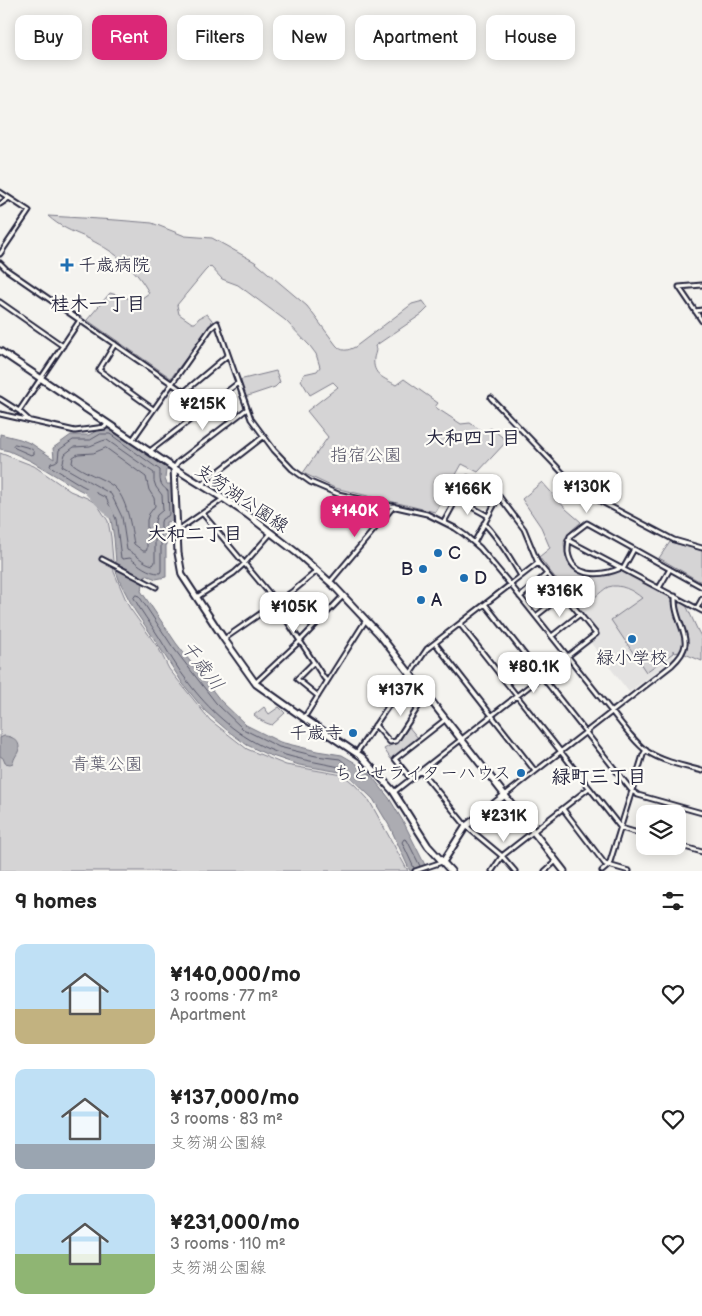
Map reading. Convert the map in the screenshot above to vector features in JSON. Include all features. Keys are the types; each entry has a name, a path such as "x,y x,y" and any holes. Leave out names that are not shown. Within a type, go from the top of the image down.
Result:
{"main road":[{"name":"支笏湖公園線","path":"0,351 201,486 224,499 272,533 330,582 366,619 564,871"},
{"path":"174,468 178,553 182,576 224,640 255,683 304,718 357,752 373,767 394,792 428,846 451,871"},
{"path":"443,862 466,826 505,795"}],"street":[{"path":"0,192 28,211 0,254"},
{"path":"0,204 9,198"},
{"path":"0,263 7,270 184,392 228,355"},
{"path":"702,284 679,287 702,322"},
{"path":"0,302 63,346"},
{"path":"695,311 702,310"},
{"path":"19,411 80,320"},
{"path":"133,439 210,328 217,323 251,419 263,437 292,470 318,486 338,494 427,514 455,528 480,548 628,732 646,750 666,761 702,770"},
{"path":"116,344 98,370 154,409"},
{"path":"150,451 238,382"},
{"path":"491,398 579,490 674,540 702,548"},
{"path":"0,399 19,411 31,422"},
{"path":"174,468 178,462 247,409"},
{"path":"0,414 75,432 105,427 108,423"},
{"path":"201,486 263,437"},
{"path":"394,792 596,634 538,562 524,529 500,496 468,478 444,522"},
{"path":"474,542 500,496"},
{"path":"178,530 224,499"},
{"path":"456,499 488,516"},
{"path":"330,582 394,506"},
{"path":"203,514 264,587 327,681"},
{"path":"484,523 504,547 521,576"},
{"path":"634,549 622,568 594,574 575,568 569,558 568,540 570,536 587,523 634,549 670,569 702,587"},
{"path":"196,598 234,573 272,533"},
{"path":"568,540 702,611"},
{"path":"102,559 154,586"},
{"path":"357,752 427,649 538,562"},
{"path":"660,588 670,569"},
{"path":"224,640 318,571"},
{"path":"520,596 547,574"},
{"path":"536,616 564,594"},
{"path":"255,683 344,596"},
{"path":"505,795 672,664 682,654 685,641 684,632 676,608 675,596"},
{"path":"697,608 702,599"},
{"path":"485,604 632,791 638,795 702,813"},
{"path":"552,636 580,614"},
{"path":"304,718 366,619"},
{"path":"460,624 620,828 636,832"},
{"path":"435,643 535,771"},
{"path":"314,662 297,679 318,696"},
{"path":"375,725 393,743 426,695"},
{"path":"411,779 395,759 446,719"},
{"path":"602,871 609,865 646,750"},
{"path":"422,771 466,826 502,856 515,871"},
{"path":"492,871 502,856 589,788"},
{"path":"563,809 605,864 629,871"},
{"path":"686,847 702,852"},
{"path":"544,871 556,861"},
{"path":"415,871 443,862"}],"shaded area":[{"name":"緑小学校","path":"619,586 651,603 671,637 673,653 673,659 629,692 590,642 600,634 575,603 590,591 595,597 608,587"}],"green space":[{"name":"指宿公園","path":"48,216 152,223 185,236 212,238 255,262 307,306 336,345 343,350 355,347 412,304 423,301 428,308 422,314 375,346 374,364 377,372 383,378 396,385 404,379 438,403 435,407 461,424 470,423 484,432 491,428 507,441 478,472 462,464 435,512 335,488 303,473 328,437 307,411 338,387 333,382 310,395 301,380 304,374 317,371 320,367 316,354 285,320 238,285 222,279 210,266 177,305 179,314 192,323 195,323 199,318 207,314 212,320 211,325 171,378 87,320 110,293 138,301 149,293 137,275 113,253 61,226"},
{"path":"276,371 280,382 275,387 245,397 239,380"},
{"name":"青葉公園","path":"0,453 34,466 70,491 97,504 108,521 114,572 129,607 159,649 169,669 210,720 247,749 286,765 343,775 369,800 408,871 0,871"},
{"path":"542,482 566,509 581,522 568,534 564,541 566,554 574,568 588,575 605,575 621,570 670,597 672,602 678,604 681,602 687,607 702,638 702,661 680,652 674,653 673,650 673,653 646,672 611,620 642,598 626,588 608,587 595,597 590,592 575,603 539,557 550,548 541,527 522,499"},
{"path":"670,542 702,550 702,581 659,558"},
{"path":"264,707 269,714 279,707 285,713 272,725 254,715"},
{"path":"408,726 418,738 391,759 384,749 395,743"}],"water":[{"path":"100,429 111,429 169,469 166,470 165,479 167,484 173,484 174,521 166,522 166,577 156,579 146,575 141,591 176,643 220,700 246,725 280,742 342,755 370,774 389,798 404,823 428,871 410,871 390,827 373,799 346,773 299,765 266,754 247,745 205,711 183,684 135,611 120,582 116,571 111,520 102,501 31,461 0,449 0,434 32,444 54,459 53,448 71,435 89,435"},
{"path":"4,736 13,738 19,745 13,763 10,764 5,763 0,756 0,738"}],"waterway":[{"name":"千歳川","path":"89,492 110,514"}],"place":[{"name":"千歳病院","path":"67,265"},
{"name":"C","path":"438,553"},
{"name":"B","path":"423,569"},
{"name":"D","path":"464,578"},
{"name":"A","path":"421,600"},
{"name":"緑小学校","path":"632,639"},
{"name":"千歳寺","path":"353,733"},
{"name":"ちとせライターハウス","path":"521,773"}],"district":[{"name":"桂木一丁目","path":"98,303"},
{"name":"大和四丁目","path":"473,437"},
{"name":"大和二丁目","path":"195,533"},
{"name":"緑町三丁目","path":"599,776"}]}
